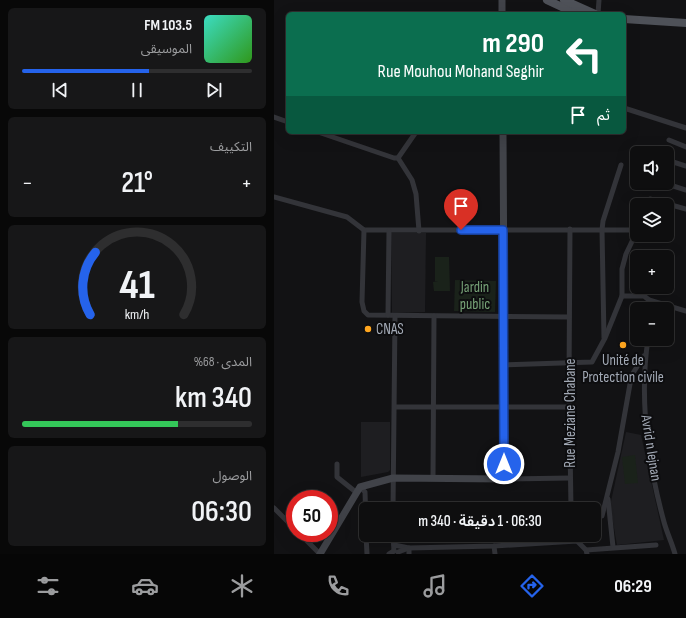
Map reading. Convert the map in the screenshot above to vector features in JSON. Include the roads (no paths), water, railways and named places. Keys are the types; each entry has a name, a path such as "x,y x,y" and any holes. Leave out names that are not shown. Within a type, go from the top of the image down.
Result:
{"main road":[{"path":"502,0 502,12"},
{"path":"547,0 573,12"},
{"path":"564,0 591,12"},
{"path":"626,19 686,23"},
{"path":"320,554 359,490 393,478 505,478 502,134"}],"street":[{"path":"596,12 599,0"},
{"path":"626,109 686,128"},
{"path":"274,117 286,121"},
{"path":"324,134 394,158 398,158"},
{"path":"398,158 415,134"},
{"path":"669,140 686,146"},
{"path":"398,158 412,180 416,194 419,231"},
{"path":"674,162 686,166"},
{"path":"604,341 602,230 603,221 621,164"},
{"path":"674,186 686,190"},
{"path":"274,197 347,218 364,230 630,230"},
{"path":"674,206 686,209"},
{"name":"Rue Meziane Chabane","path":"570,229 569,407 572,502"},
{"path":"364,230 362,302 364,311 368,315 569,317"},
{"path":"388,316 389,231"},
{"path":"504,365 569,364 592,362 604,341 622,296 622,269 626,254 632,242"},
{"path":"622,296 644,296 649,300 686,311"},
{"path":"392,502 395,407 395,316"},
{"path":"433,478 434,316"},
{"name":"Avrid n lejnan","path":"647,346 644,372 644,395 652,462 664,522 675,554"},
{"path":"601,516 618,452 630,384 633,373 645,354"},
{"path":"633,373 644,372"},
{"path":"395,407 569,407"},
{"path":"337,464 337,477 365,492 365,502"},
{"path":"505,478 570,478"},
{"path":"608,494 613,547"},
{"path":"274,508 286,520"},
{"path":"308,542 320,554"},
{"path":"366,542 367,554"},
{"path":"394,542 397,552"},
{"path":"389,554 409,551 577,542 586,552 613,547 656,545"},
{"path":"394,545 409,551"},
{"path":"494,546 495,554"}],"place":[{"name":"CNAS","path":"368,329"},
{"name":"Unité de Protection civile","path":"623,345"}],"park label":[{"name":"Jardin public","path":"475,296"}]}
